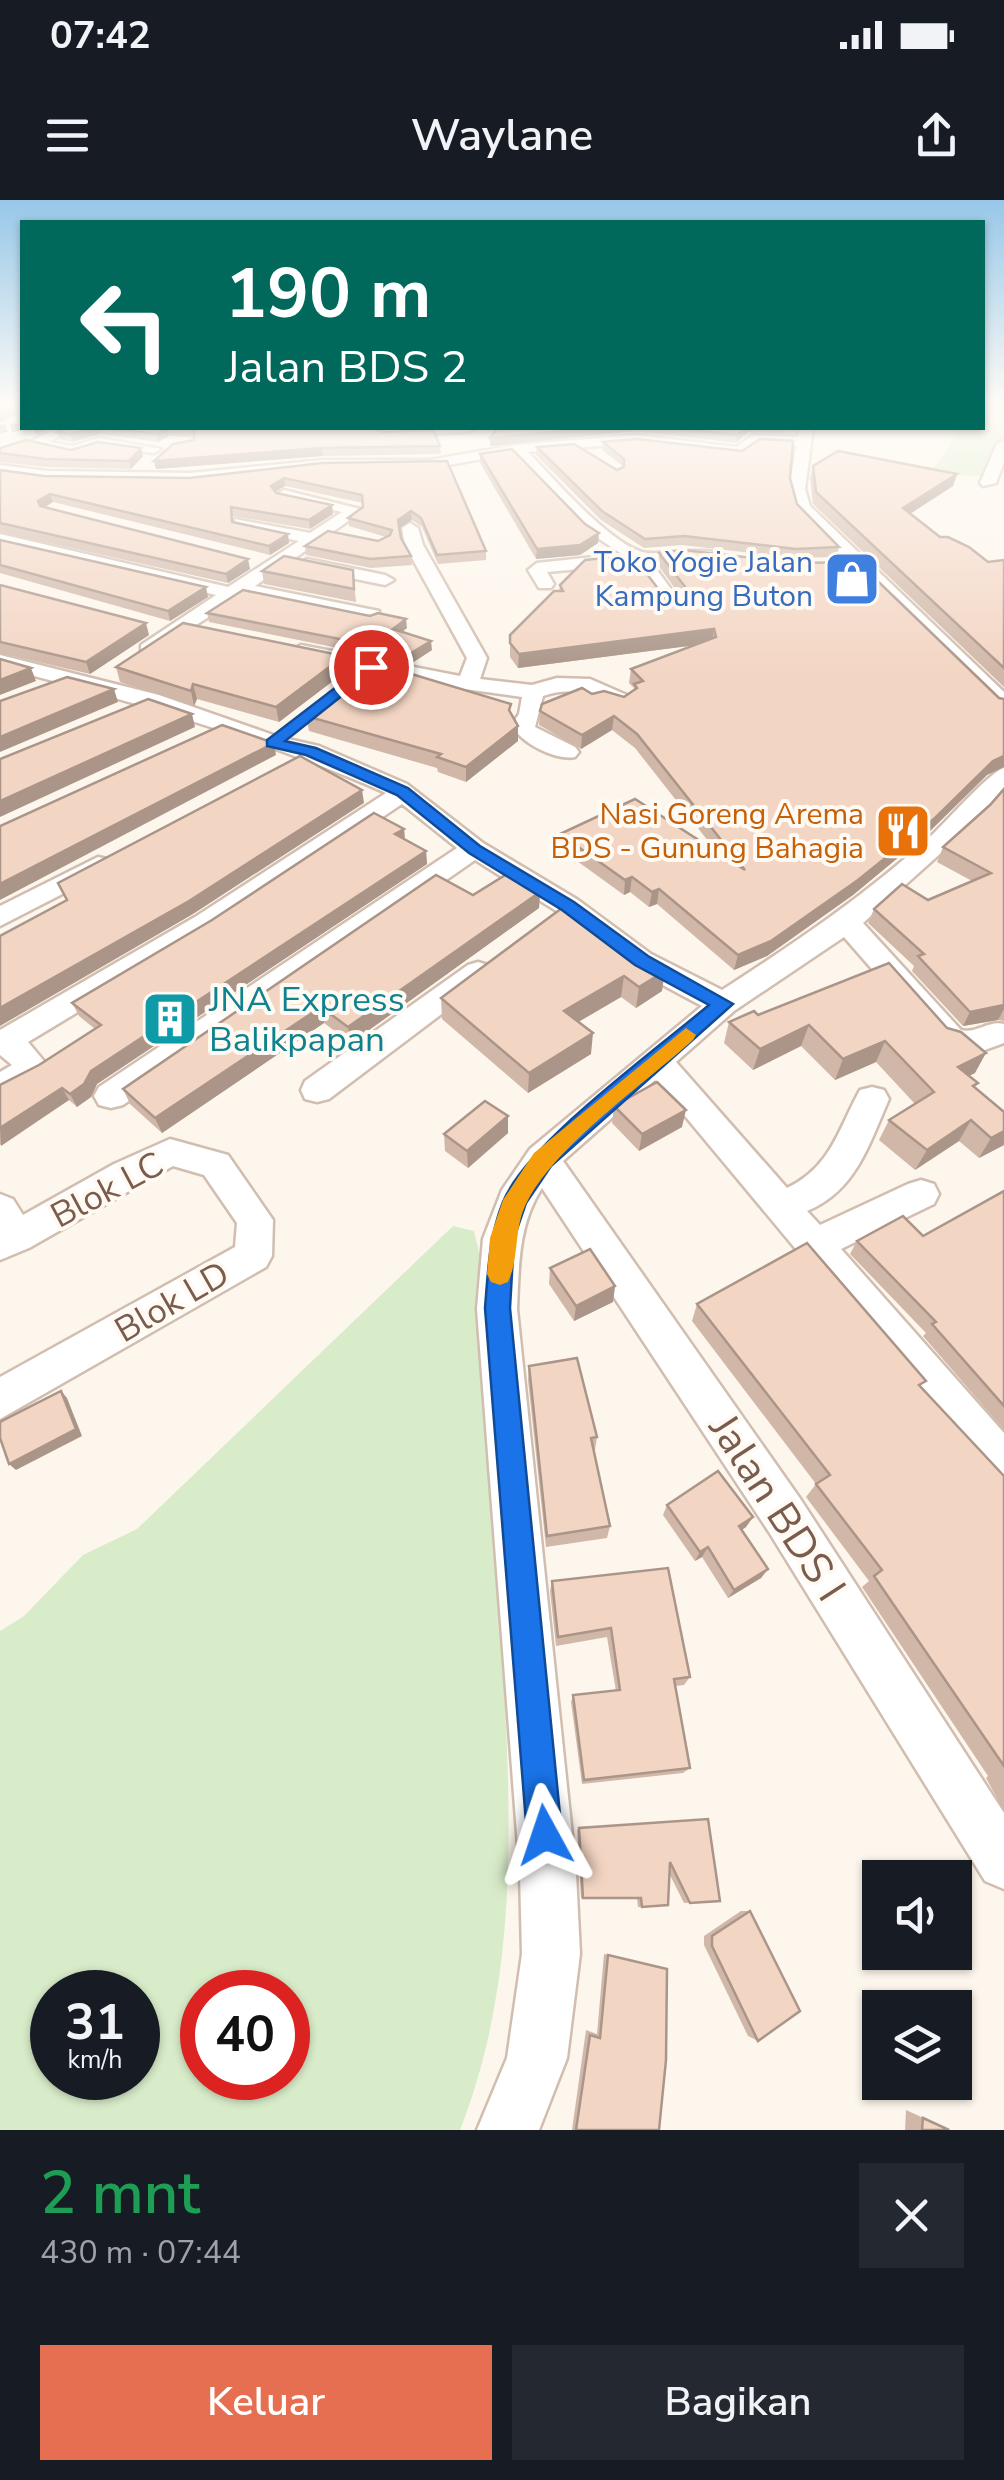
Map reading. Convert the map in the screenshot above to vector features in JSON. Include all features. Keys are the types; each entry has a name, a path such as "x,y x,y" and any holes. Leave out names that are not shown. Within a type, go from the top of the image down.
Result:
{"street":[{"path":"34,692 69,678 110,675 238,591 272,562 328,535 356,509 284,495"},
{"path":"562,495 593,527 638,558 678,612"},
{"path":"797,495 796,499 1004,704"},
{"path":"240,522 328,535"},
{"path":"410,528 414,545 478,658 468,682"},
{"path":"0,538 238,591 372,615"},
{"path":"545,584 537,570 543,567 682,554 725,558"},
{"path":"272,562 385,580"},
{"path":"835,566 862,565"},
{"path":"140,624 220,634"},
{"path":"277,646 371,667 533,692 557,684 590,685 621,701"},
{"path":"0,661 69,678"},
{"path":"343,688 371,667"},
{"path":"110,675 151,700 273,743 311,751 402,792 474,849 568,906 641,961 723,1004"},
{"path":"533,692 524,730 566,752"},
{"path":"117,714 151,700"},
{"path":"273,743 301,721"},
{"path":"190,742 224,726"},
{"path":"276,770 311,751"},
{"path":"508,2130 537,2058 551,1954 548,1872 498,1308 502,1238 515,1200 542,1160 656,1060 723,1004 847,922 972,812 1004,775"},
{"path":"0,1087 33,1067 4,1042 106,984 300,863 402,792"},
{"path":"112,1096 474,849"},
{"path":"0,917 121,852"},
{"path":"537,929 568,906"},
{"path":"847,922 950,1038 1002,1046"},
{"path":"317,1090 505,952"},
{"path":"656,1060 1004,1466"},
{"path":"783,1206 817,1193 836,1176 872,1098"},
{"name":"Blok LC","path":"5,1230 170,1152 216,1165"},
{"name":"Jalan BDS I","path":"542,1160 785,1516 1004,1862"},
{"name":"Blok LD","path":"0,1399 253,1256 255,1220 216,1165"},
{"path":"816,1244 920,1194"}],"green space":[{"path":"453,1226 474,1231 482,1265 509,1819 503,1945 494,2008 460,2130 0,2130 0,1631 24,1616 83,1555 137,1529"}],"building":[{"path":"0,495 48,495 38,501 40,506 248,559 226,574 0,523"},
{"path":"54,495 286,495 332,505 309,520 231,507 232,522 288,534 269,546"},
{"path":"362,495 462,495 486,551 437,555 421,518 411,511 398,520 401,538 411,556 370,559 305,546 328,531 378,541 390,535 392,530 348,518 363,507"},
{"path":"505,495 557,495 599,533 580,545 537,549"},
{"path":"586,495 795,495 797,504 839,547 796,549 684,536 645,539 602,511"},
{"path":"819,495 924,495 903,508 940,537 969,547 988,562 1004,560 1004,668"},
{"path":"0,540 206,587 168,611 0,565"},
{"path":"684,550 796,563 858,562 1004,699 1004,756 993,761 935,818 858,880 771,941 738,955 659,889 652,892 632,877 625,880 560,834 635,799 745,870 637,734 614,716 582,735 540,711 542,704 582,688 592,694 604,691 624,697 637,688 634,684 643,681 631,669 716,637 714,629 519,654 510,643 510,635 554,591 563,591 560,585 585,560 633,555 670,605 682,608 693,597 659,553"},
{"path":"284,556 353,570 354,589 262,571"},
{"path":"0,585 146,623 86,662 0,642"},
{"path":"243,590 370,616 378,613 406,619 393,629 431,641 411,653 207,613"},
{"path":"183,623 344,656 276,707 193,684 191,691 116,667"},
{"path":"0,659 31,668 0,680"},
{"path":"375,663 511,704 509,710 518,726 466,767 437,757 441,754 306,716"},
{"path":"67,677 114,689 0,737 0,701"},
{"path":"148,699 192,714 0,801 0,759"},
{"path":"222,725 274,743 0,884 0,826"},
{"path":"300,756 362,790 189,901 0,1008 0,936 67,900 58,883"},
{"path":"1004,789 1004,1005 970,1012 918,956 924,954 874,909 902,884 928,900 991,873 943,847"},
{"path":"374,813 404,829 395,834 426,851 91,1071 84,1084 70,1094 62,1088 0,1128 0,1085 101,1025 72,1003 212,920"},
{"path":"507,874 540,892 348,1027 321,1007 155,1118 123,1089 436,875 473,895"},
{"path":"566,905 665,971 639,987 624,976 564,1011 593,1033 529,1073 441,998"},
{"path":"889,963 947,1028 961,1032 986,1053 958,1067 978,1083 973,1086 1004,1112 1004,1131 991,1138 971,1120 927,1150 889,1120 934,1092 885,1041 843,1059 809,1025 760,1049 729,1022 754,1011 758,1015"},
{"path":"657,1082 686,1110 642,1134 614,1106"},
{"path":"485,1101 508,1116 467,1151 444,1134"},
{"path":"1004,1191 1004,1406 932,1324 936,1322 857,1241 903,1216 923,1236"},
{"path":"807,1243 926,1381 919,1385 1004,1476 1004,1766 874,1576 882,1570 816,1484 830,1475 697,1304"},
{"path":"590,1249 615,1286 576,1306 550,1268"},
{"path":"577,1358 597,1437 591,1438 610,1526 547,1536 529,1366"},
{"path":"61,1391 76,1429 9,1464 0,1438 0,1422"},
{"path":"718,1471 753,1517 739,1526 768,1569 734,1590 708,1547 700,1552 667,1505"},
{"path":"668,1568 690,1677 674,1679 690,1768 584,1780 573,1695 620,1690 611,1628 558,1637 552,1581"},
{"path":"708,1819 720,1901 690,1903 670,1862 668,1905 642,1907 641,1898 583,1898 579,1828"},
{"path":"750,1911 800,2011 758,2041 712,1946 712,1936"},
{"path":"608,1955 667,1969 666,2060 659,2130 576,2130 590,2035 600,2038"},
{"path":"923,2118 949,2130 922,2130"}],"slow traffic":[{"path":"500,1274 502,1238 515,1200 542,1160 686,1035"}],"place":[{"name":"Toko Yogie Jalan Kampung Buton","path":"852,579"},
{"name":"Nasi Goreng Arema BDS - Gunung Bahagia","path":"903,831"},
{"name":"JNA Express Balikpapan","path":"170,1019"}],"route":[{"path":"371,667 273,743 311,751 402,792 474,849 568,906 641,961 723,1004 542,1160 515,1200 502,1238 498,1308 545,1835"}]}
